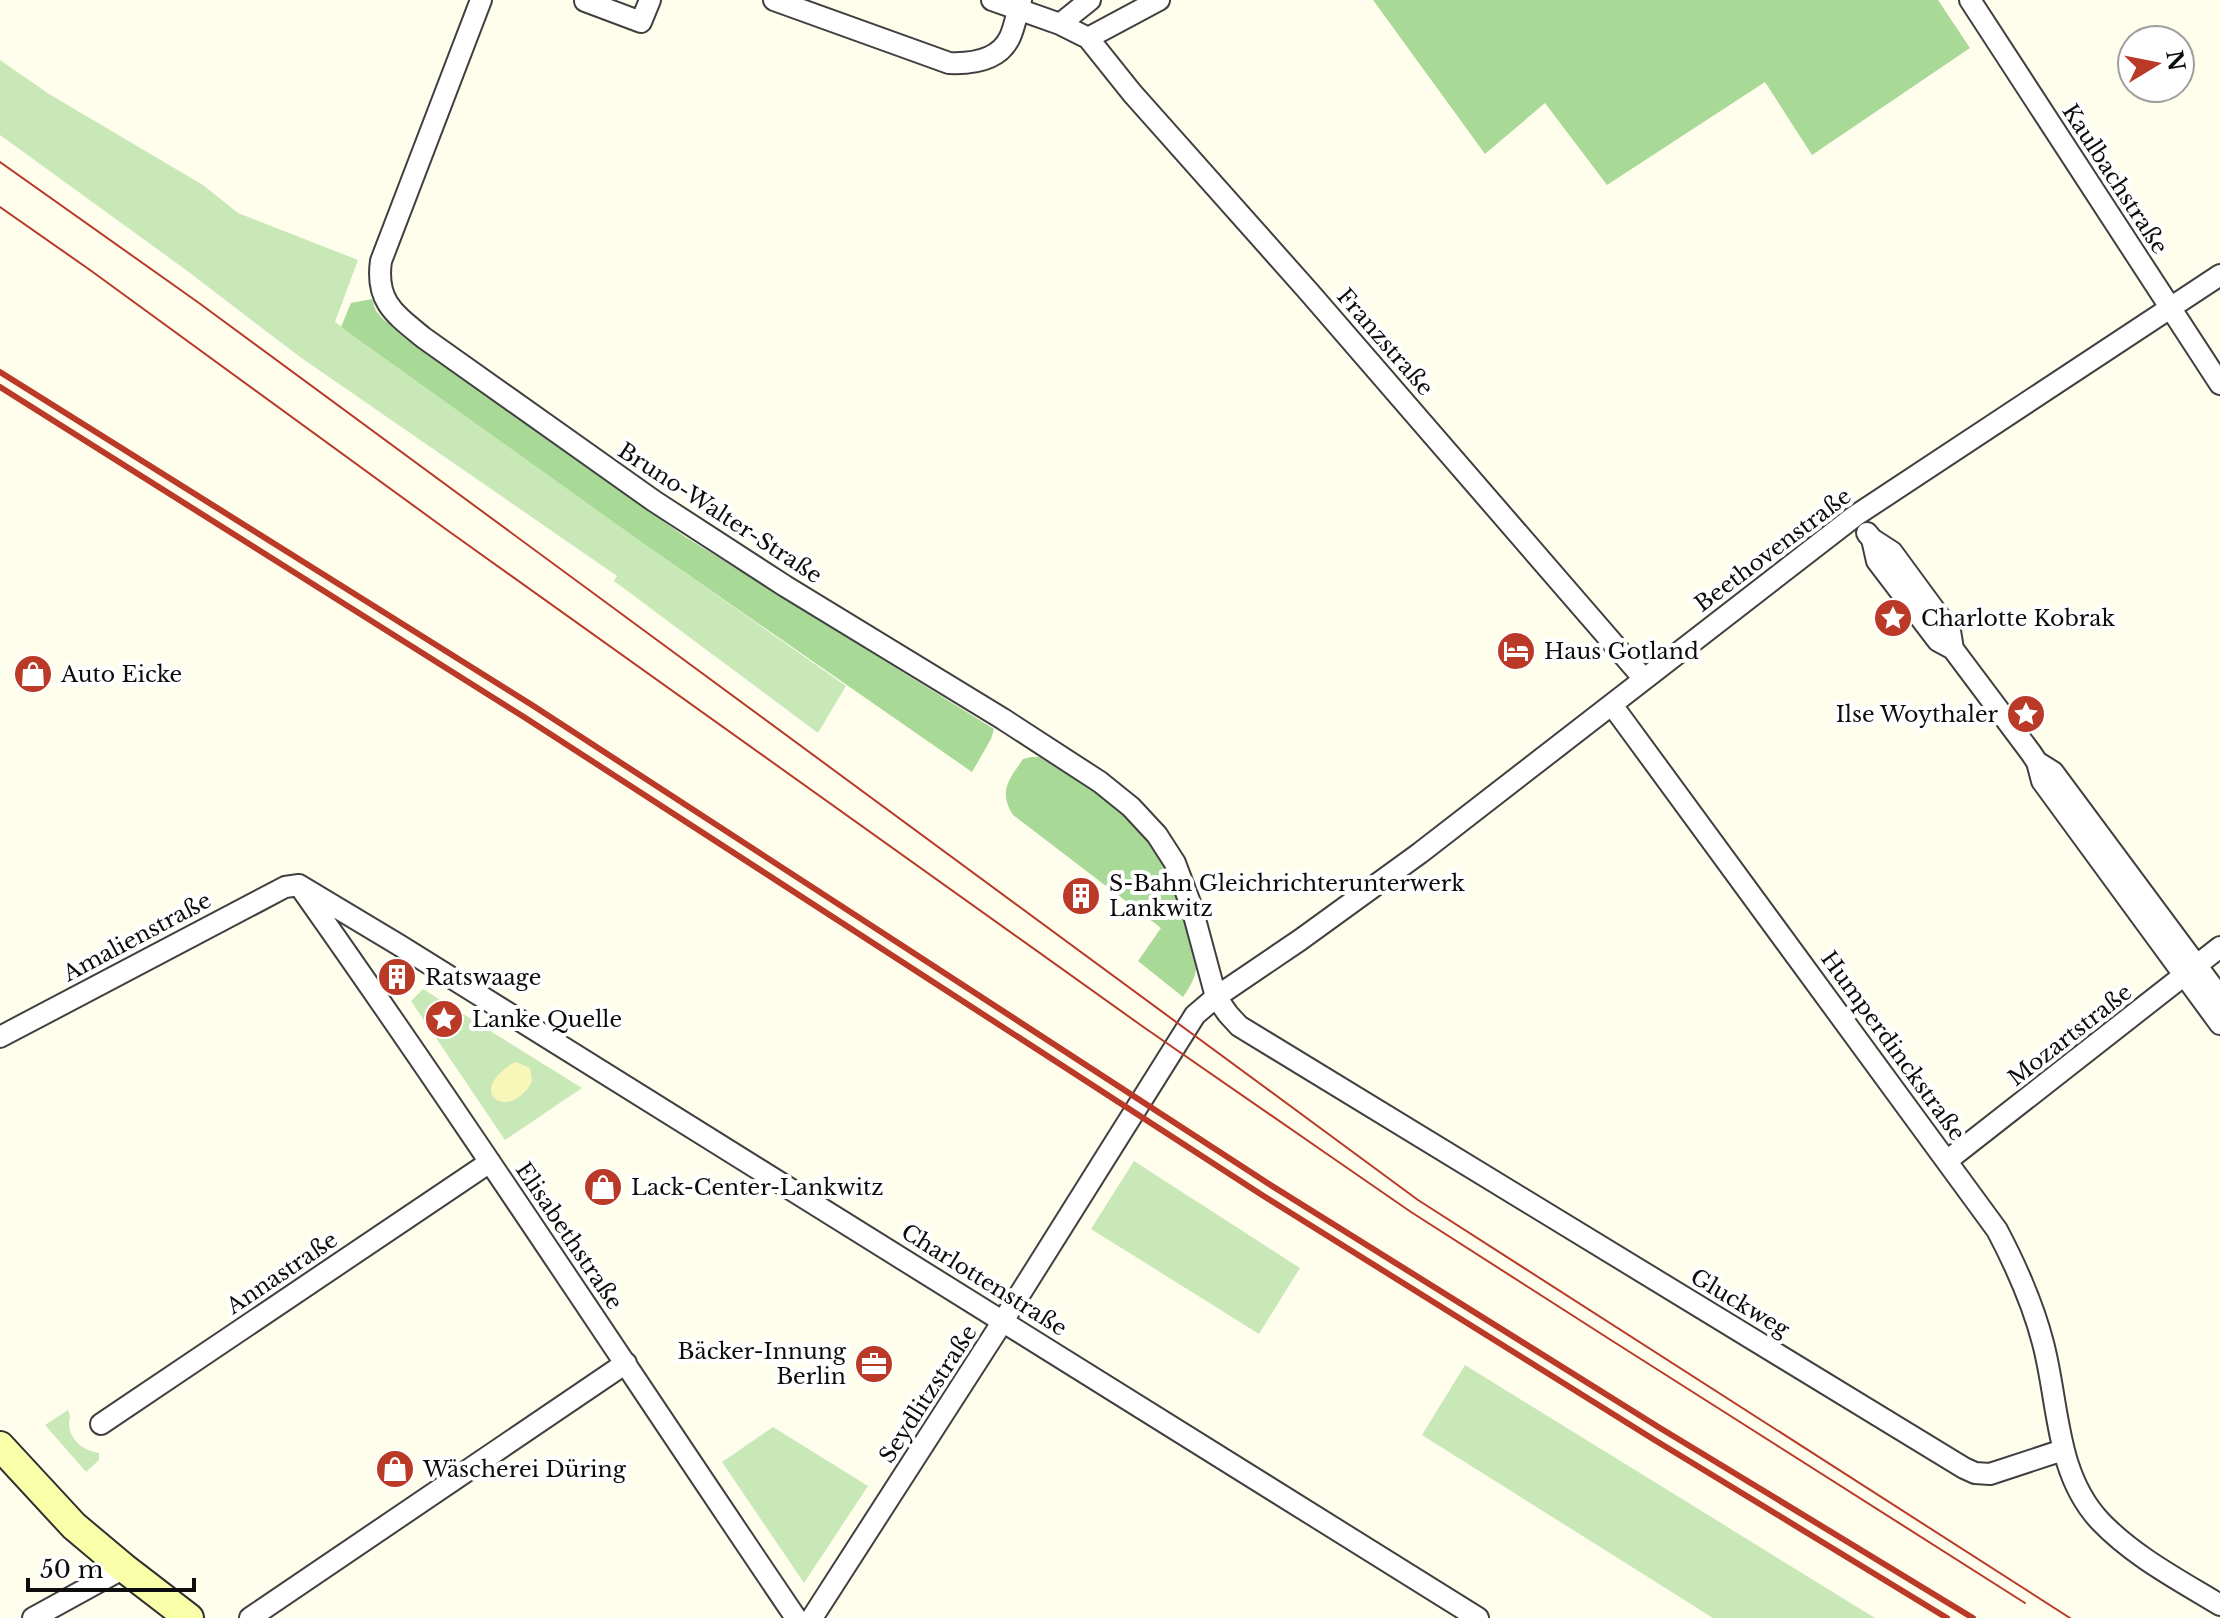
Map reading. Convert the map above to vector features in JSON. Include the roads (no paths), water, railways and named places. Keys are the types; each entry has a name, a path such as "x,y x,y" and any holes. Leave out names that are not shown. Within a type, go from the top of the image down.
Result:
{"main road":[{"path":"0,1446 74,1526 189,1618"}],"street":[{"name":"Bruno-Walter-Straße","path":"481,0 381,261 380,284 393,312 424,338 654,501 1003,719 1100,782 1131,807 1165,847 1184,884 1212,974 1216,997"},
{"path":"585,1 641,22 650,0"},
{"path":"774,0 949,63 968,64 1000,51 1009,39 1019,5"},
{"path":"992,0 1019,5 1088,38 1159,0"},
{"path":"1060,24 1090,0"},
{"name":"Kaulbachstraße","path":"1970,0 2220,384"},
{"name":"Franzstraße","path":"1088,38 1132,93 1644,679"},
{"name":"Beethovenstraße","path":"1216,997 1420,853 1855,516 2220,275"},
{"path":"1855,516 1872,539 1877,561 1938,641 1953,649 2037,762 2042,781 2068,803 2190,971 2220,1024"},
{"name":"Humperdinckstraße","path":"1612,705 1997,1230 2025,1287 2043,1343 2063,1450"},
{"name":"Amalienstraße","path":"0,1037 285,887 299,885"},
{"name":"Elisabethstraße","path":"299,885 490,1162 796,1618"},
{"name":"Charlottenstraße","path":"299,885 1478,1618"},
{"name":"Mozartstraße","path":"1948,1160 2220,947"},
{"path":"2190,971 2220,997"},
{"name":"Seydlitzstraße","path":"812,1618 1195,1015 1216,997"},
{"name":"Gluckweg","path":"1216,997 1239,1026 1964,1468 1990,1474 2063,1450"},
{"name":"Annastraße","path":"101,1424 490,1162"},
{"path":"250,1618 626,1363"},
{"path":"2063,1450 2077,1490 2100,1521 2153,1564 2220,1605"},
{"path":"33,1618 124,1568"}],"tram line":[{"path":"0,162 199,303 1418,1200 2070,1618"},
{"path":"0,207 1142,1026 1411,1212 2025,1603"}],"railway":[{"path":"0,372 532,705 1269,1184 1660,1428 1973,1618"},
{"path":"0,387 524,717 1262,1195 1947,1618"}],"place":[{"name":"Charlotte Kobrak","path":"1893,618"},
{"name":"Haus Gotland","path":"1516,651"},
{"name":"Auto Eicke","path":"33,674"},
{"name":"Ilse Woythaler","path":"2026,714"},
{"name":"S-Bahn Gleichrichterunterwerk Lankwitz","path":"1081,896"},
{"name":"Ratswaage","path":"397,977"},
{"name":"Lanke Quelle","path":"444,1019"},
{"name":"Lack-Center-Lankwitz","path":"603,1187"},
{"name":"Bäcker-Innung Berlin","path":"874,1364"},
{"name":"Wäscherei Düring","path":"395,1469"}]}
